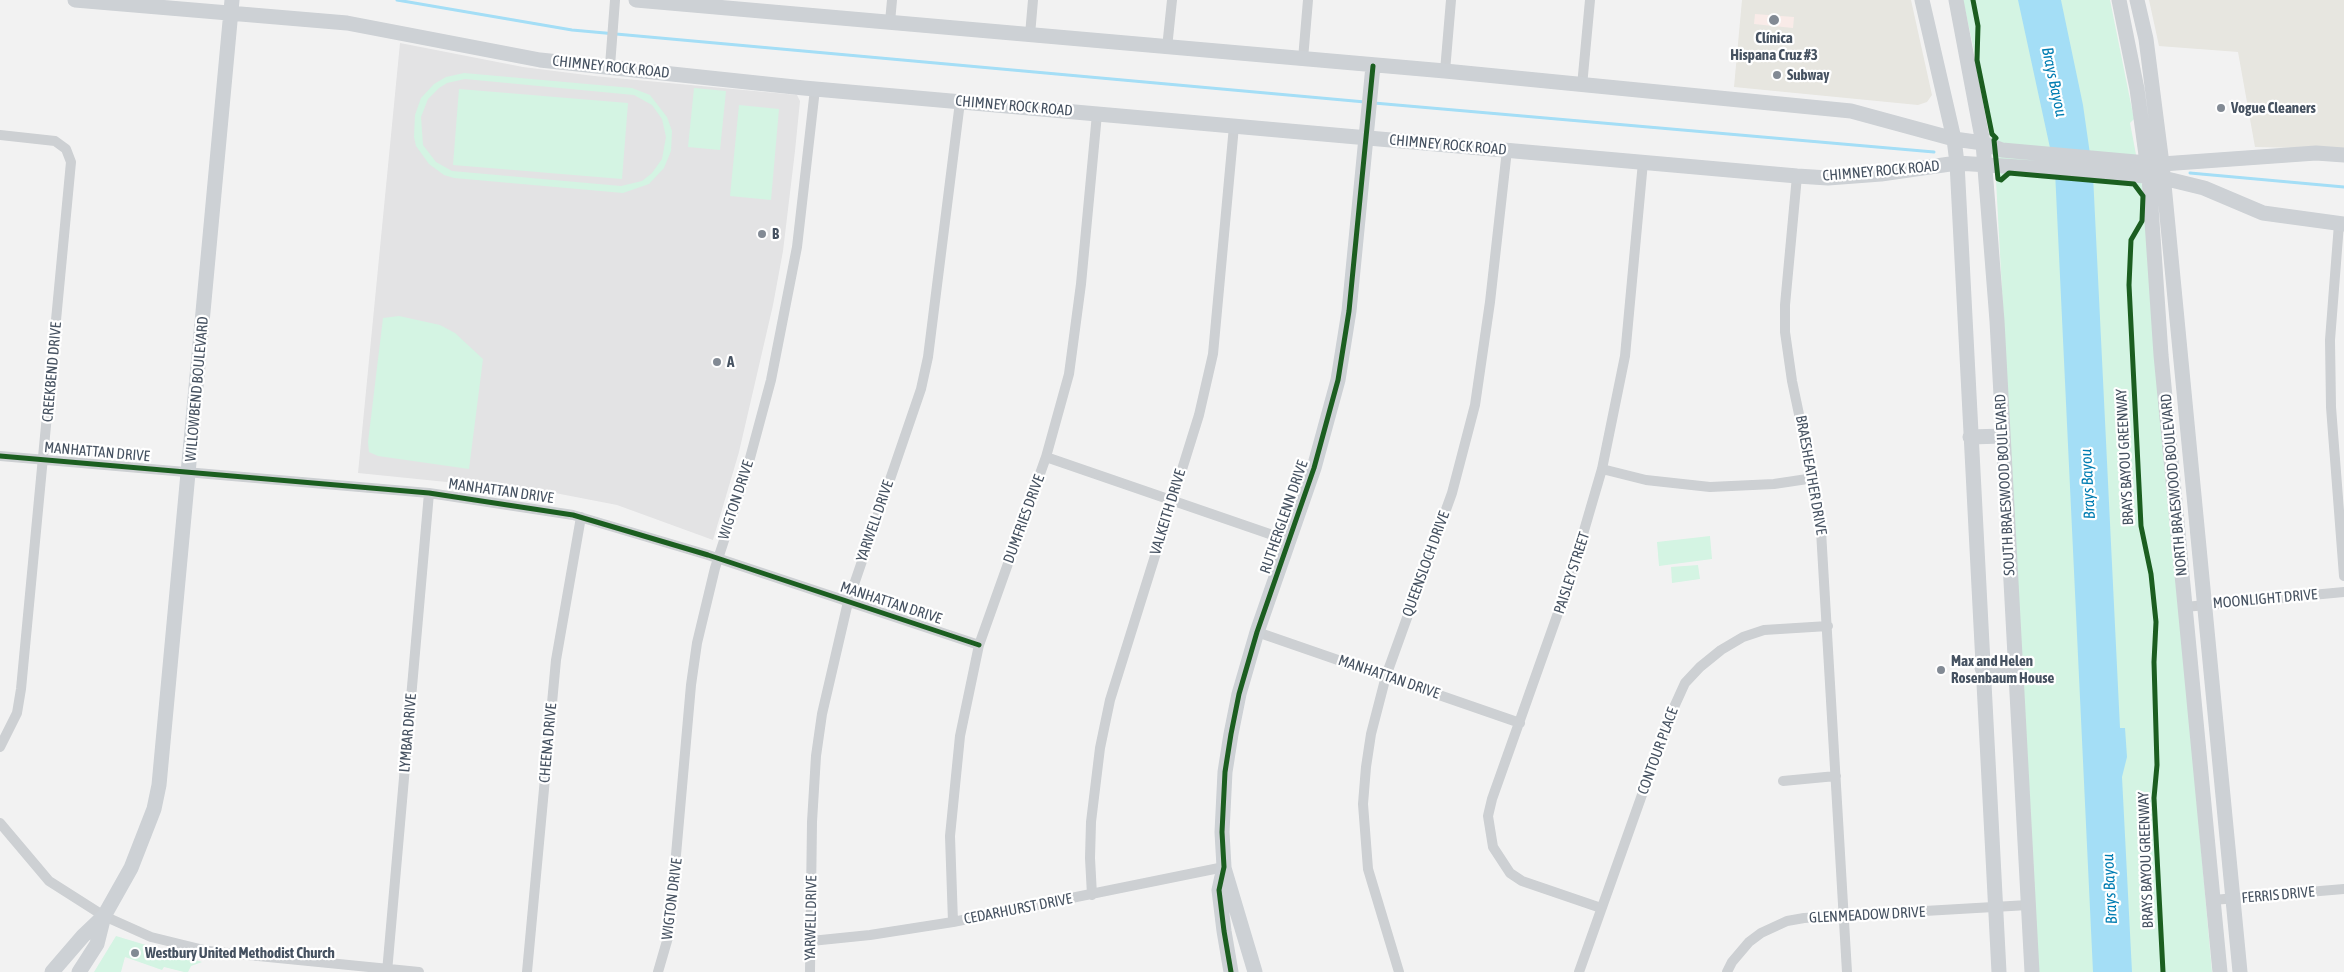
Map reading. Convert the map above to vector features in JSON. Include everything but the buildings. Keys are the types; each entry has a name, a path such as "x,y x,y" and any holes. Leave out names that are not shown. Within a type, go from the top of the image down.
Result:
{"main road":[{"name":"CHIMNEY ROCK ROAD","path":"75,0 231,6 347,23 540,60 815,89 1797,176 1828,178 1881,174 1957,163 1984,166 2002,157 2126,167 2155,171 2204,188 2263,213 2341,224"},
{"name":"CHIMNEY ROCK ROAD","path":"636,0 751,5 890,22 1167,48 1445,71 1851,111 1954,140 1984,143 2002,157"},
{"path":"1922,0 1954,140 1957,163 1999,972"},
{"name":"SOUTH BRAESWOOD BOULEVARD","path":"1956,0 1984,143 1984,166 1997,321 2032,972"},
{"name":"NORTH BRAESWOOD BOULEVARD","path":"2119,0 2155,171 2186,404 2240,972"},
{"name":"NORTH BRAESWOOD BOULEVARD","path":"2137,0 2146,39 2155,171 2161,355 2220,972"},
{"name":"WILLOWBEND BOULEVARD","path":"79,972 96,944 104,916 138,851 154,809 159,785 190,473 231,6"},
{"name":"RUTHERGLENN DRIVE","path":"1255,972 1224,867 1222,832 1225,772 1239,694 1257,632 1290,540 1328,422 1344,348 1373,66"},
{"name":"CHIMNEY ROCK ROAD","path":"2155,171 2308,153 2344,155"},
{"path":"2167,405 2186,404"},
{"path":"1970,437 2003,436"},
{"path":"1982,668 2015,665"},
{"name":"RUTHERGLENN DRIVE","path":"1224,867 1219,890 1231,972"},
{"name":"WILLOWBEND BOULEVARD","path":"52,972 83,936 104,916"}],"street":[{"path":"610,66 615,0"},
{"path":"890,22 892,0"},
{"path":"1030,35 1033,0"},
{"path":"1167,48 1172,0"},
{"path":"1303,59 1308,0"},
{"path":"1445,71 1451,0"},
{"path":"1582,86 1590,0"},
{"name":"WIGTON DRIVE","path":"658,972 668,934 691,685 697,642 718,559 746,473 771,380 797,247 815,89"},
{"name":"YARWELL DRIVE","path":"810,972 812,822 816,756 835,654 848,602 920,388 928,357 960,102"},
{"name":"DUMFRIES DRIVE","path":"953,922 950,877 952,797 960,736 979,645 1046,457 1062,403 1075,338 1097,114"},
{"name":"VALKEITH DRIVE","path":"1092,895 1091,822 1100,748 1110,700 1199,415 1213,354 1234,126"},
{"name":"CREEKBEND DRIVE","path":"0,135 48,139 62,145 70,155 71,162 21,689 16,713 0,746"},
{"name":"QUEENSLOCH DRIVE","path":"1400,972 1368,869 1364,838 1363,804 1366,767 1371,734 1386,676 1452,493 1475,405 1488,320 1507,150"},
{"name":"PAISLEY STREET","path":"1601,908 1522,881 1510,873 1493,847 1488,816 1492,799 1569,582 1602,469 1624,356 1643,162"},
{"name":"BRAESHEATHER DRIVE","path":"1797,176 1785,306 1785,332 1792,381 1814,478 1820,514 1847,972"},
{"path":"2341,224 2330,340 2331,407 2344,576"},
{"name":"MANHATTAN DRIVE","path":"0,456 429,494 581,516 979,645"},
{"path":"1046,457 1290,540"},
{"path":"1602,469 1646,480 1710,487 1774,484 1814,478"},
{"name":"LYMBAR DRIVE","path":"387,971 429,494"},
{"name":"CHEENA DRIVE","path":"527,972 556,660 581,516"},
{"name":"MOONLIGHT DRIVE","path":"2185,606 2344,592"},
{"name":"CONTOUR PLACE","path":"1579,972 1670,716 1685,683 1700,667 1721,650 1743,637 1764,630 1828,626"},
{"name":"MANHATTAN DRIVE","path":"1257,632 1520,723"},
{"path":"1783,781 1836,776"},
{"path":"0,823 49,881 104,916 151,937 208,951 387,971 419,972"},
{"name":"CEDARHURST DRIVE","path":"811,941 870,935 953,922 1224,867"},
{"name":"FERRIS DRIVE","path":"2213,900 2344,889"},
{"name":"GLENMEADOW DRIVE","path":"1727,972 1732,962 1749,942 1773,927 1804,918 2028,905"}],"shaded area":[{"path":"1742,0 1911,0 1932,95 1927,102 1918,105 1734,87"},
{"path":"2149,0 2344,0 2344,149 2255,147 2238,52 2159,46"},
{"name":"Clínica Hispana Cruz #3","path":"1755,14 1794,17 1793,28 1754,24"},
{"path":"400,43 523,67 594,76 797,95 800,101 795,151 783,251 773,305 739,452 713,540 617,505 555,493 358,473"}],"green space":[{"path":"1963,0 2110,0 2134,119 2130,123 2142,186 2212,972 2039,972 1996,180 1986,106"},
{"path":"464,73 632,88 650,95 667,117 672,131 671,151 664,168 649,184 623,193 454,178 444,175 429,164 416,146 414,137 415,115 421,98 434,84 446,77","holes":["465,79 634,95 652,105 662,119 666,137 662,159 652,173 642,181 621,186 452,171 436,162 423,145 421,117 428,99 447,83"]},
{"path":"694,88 726,91 720,150 688,147"},
{"path":"459,89 628,103 622,179 453,165"},
{"path":"739,105 779,109 771,200 730,196"},
{"path":"399,316 440,325 455,333 483,359 469,469 378,456 369,452 368,442 383,318"},
{"path":"1710,536 1712,559 1659,566 1657,542"},
{"path":"1698,565 1700,579 1672,583 1671,567"},
{"path":"116,936 202,962 191,966 188,972 184,972 164,967 162,970 125,957 121,972 94,972"}],"water":[{"name":"Brays Bayou","path":"2018,0 2061,0 2083,105 2093,175 2120,728 2125,728 2127,757 2122,777 2132,972 2093,972 2055,171"}],"waterway":[{"path":"397,0 572,30 1365,102"},
{"path":"1374,103 1934,152"},
{"path":"2190,173 2344,187"}],"cycle path":[{"name":"BRAYS BAYOU GREENWAY","path":"1973,0 1978,26 1977,60 1992,134 1996,138 1994,140 1998,179 2001,180 2009,173 2134,184 2143,196 2142,221 2131,240 2129,285 2141,526 2151,574 2156,622 2154,662 2157,765 2154,798 2163,972"},
{"path":"1231,972 1219,890 1224,867 1222,832 1225,772 1239,694 1257,632 1314,468 1338,380 1349,311 1373,66"},
{"path":"0,456 429,493 573,515 708,555 979,645"}],"place":[{"name":"Clínica Hispana Cruz #3","path":"1774,20"},
{"name":"Subway","path":"1777,75"},
{"name":"Vogue Cleaners","path":"2221,108"},
{"name":"B","path":"762,234"},
{"name":"A","path":"717,362"},
{"name":"Max and Helen Rosenbaum House","path":"1941,670"},
{"name":"Westbury United Methodist Church","path":"135,953"}]}
